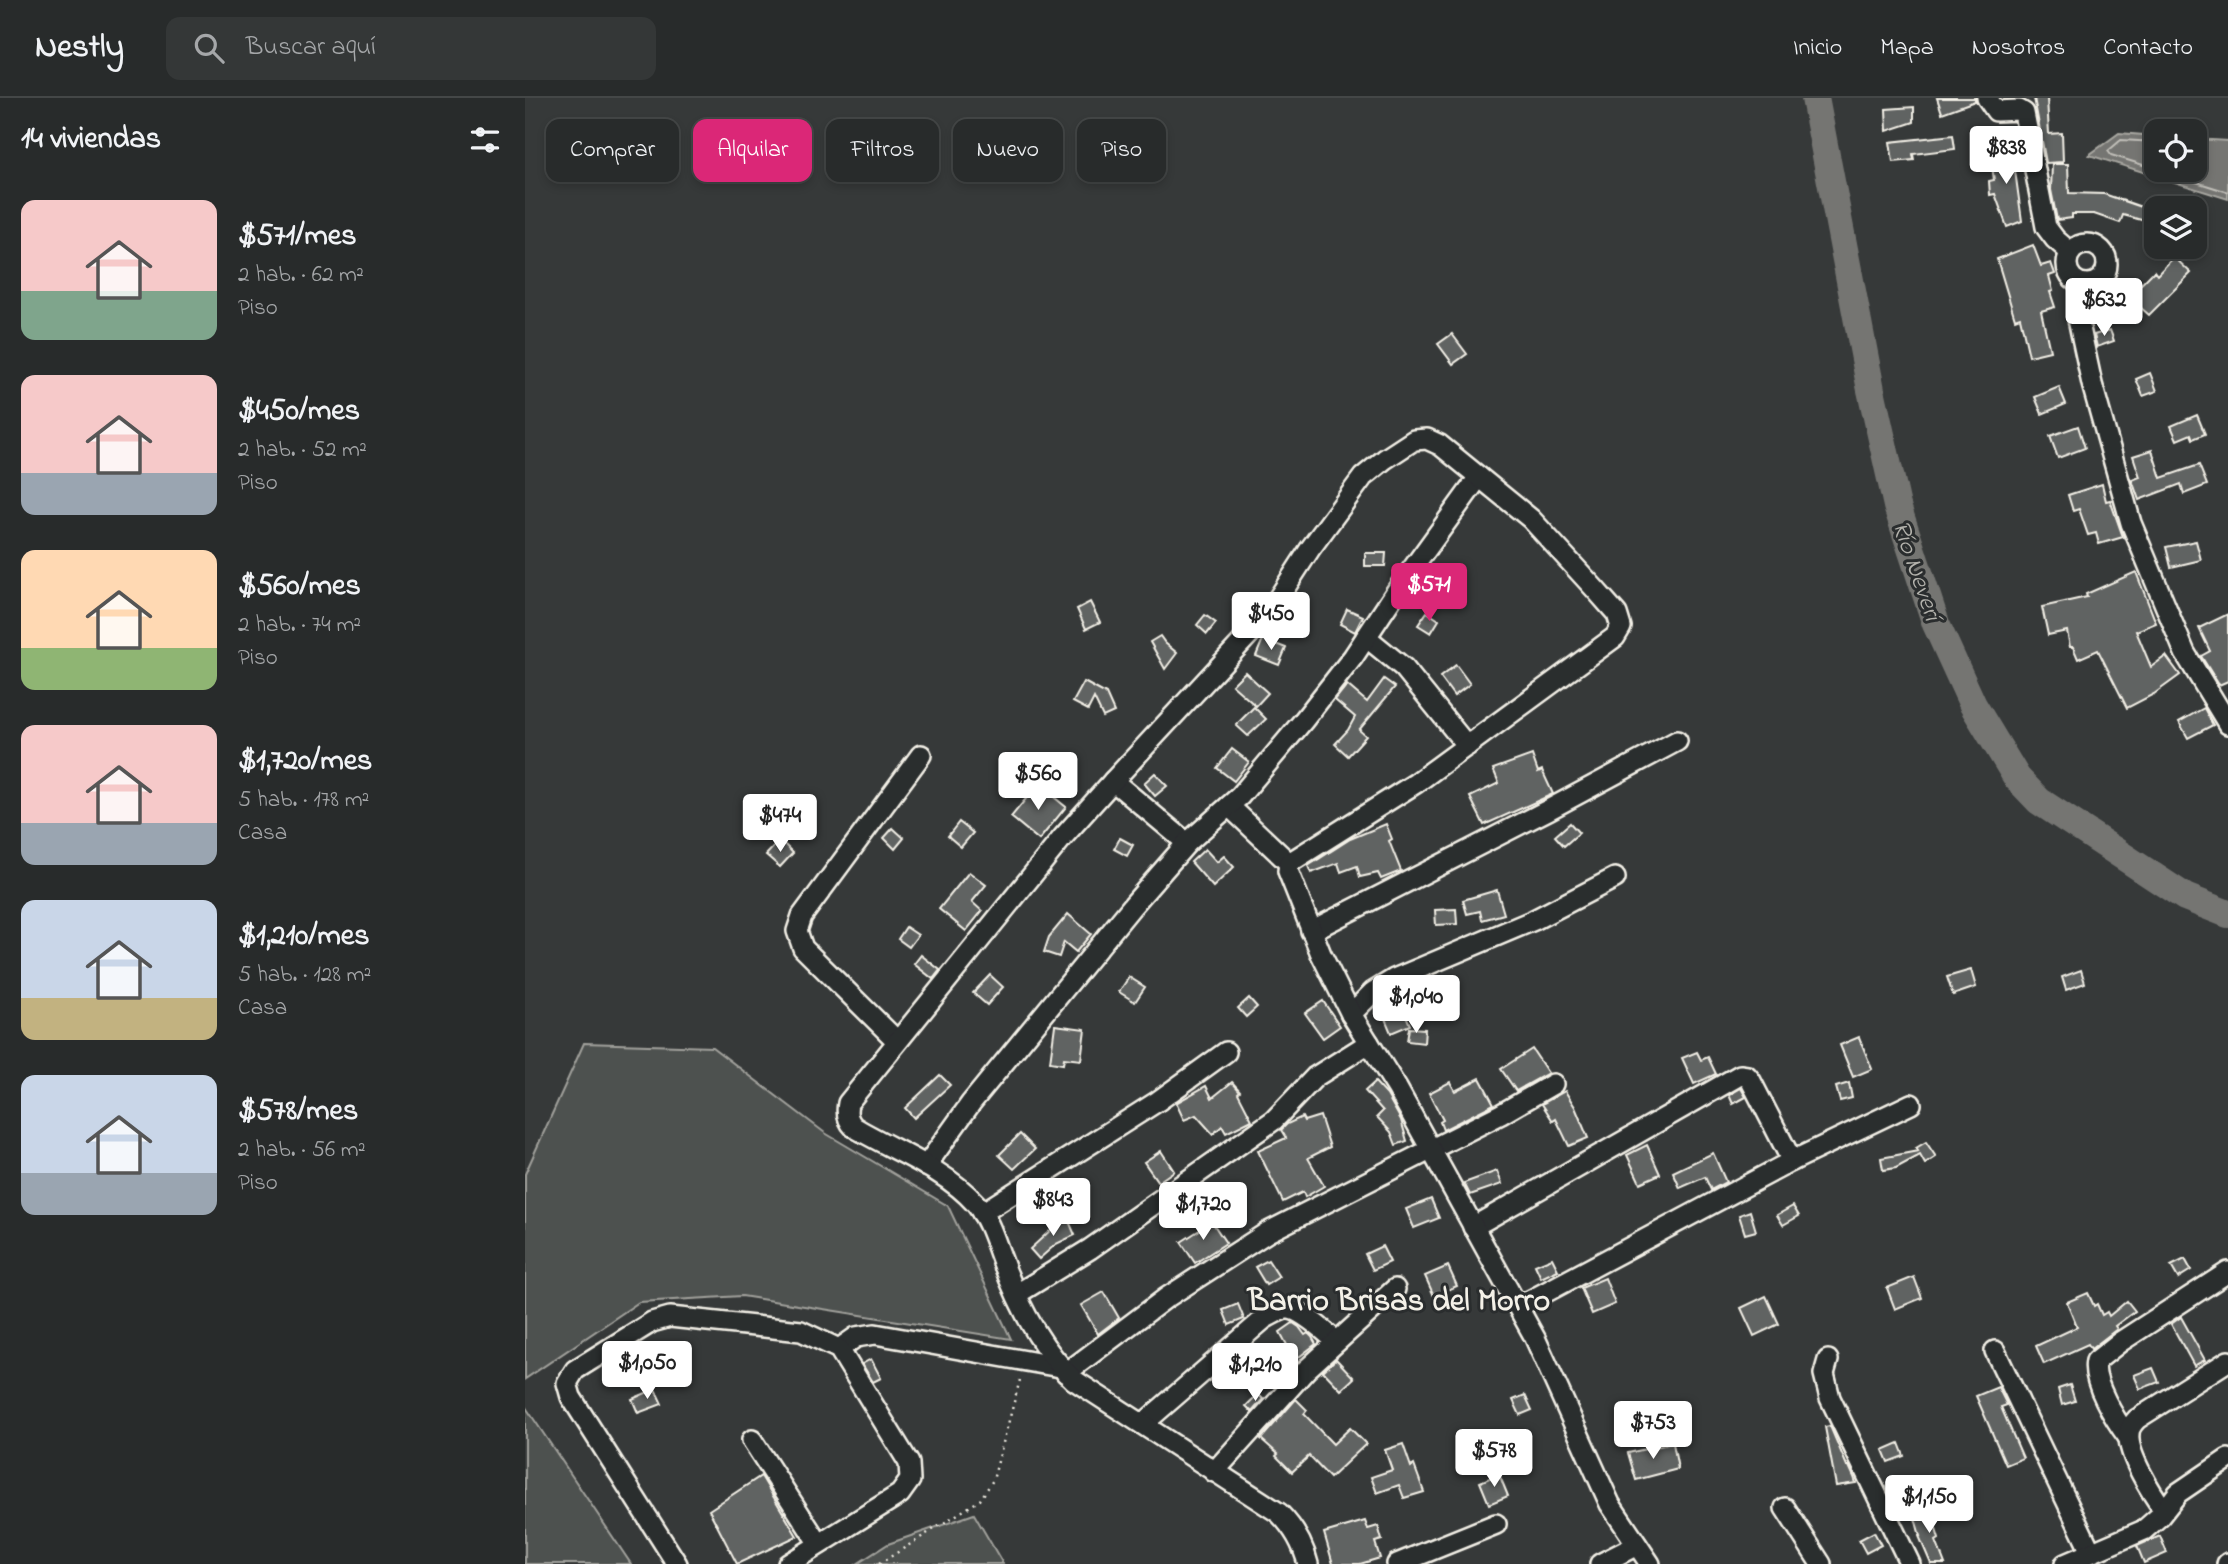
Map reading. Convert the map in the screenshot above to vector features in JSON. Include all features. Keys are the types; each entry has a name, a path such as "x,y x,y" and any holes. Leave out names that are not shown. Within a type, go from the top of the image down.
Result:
{"street":[{"path":"1987,98 1996,111 2019,110 2024,113 2046,227 2070,252"},
{"path":"2084,244 2092,244 2105,253 2108,260 2105,276 2099,281 2083,284 2070,275 2067,268 2070,252 2084,244"},
{"path":"2083,284 2078,319 2092,383 2131,523 2185,653 2228,724"},
{"path":"1289,863 1406,789 1467,746 1615,637 1621,627 1619,618 1602,597 1531,519 1440,445 1427,439 1415,440 1385,458 1363,477 1310,549 1268,614 1063,837 848,1103 847,1117 854,1128 926,1166 964,1193 982,1213 992,1230 1017,1294 1038,1337 1063,1370 1074,1380 1287,1521 1301,1541 1308,1564"},
{"path":"926,1166 971,1103 1124,916 1187,843 1240,796 1303,721 1479,477"},
{"path":"1366,637 1404,668 1467,746"},
{"path":"1311,931 1677,741"},
{"path":"897,1041 803,948 797,931 802,916 921,755"},
{"path":"1113,780 1187,843"},
{"path":"1229,806 1289,863 1291,883 1351,1014 1397,1088 1535,1338 1610,1504 1650,1564"},
{"path":"1351,1014 1373,992 1394,979 1534,920 1615,878"},
{"path":"1017,1294 1090,1249 1274,1121 1315,1077 1369,1043"},
{"path":"982,1213 1158,1101 1226,1052"},
{"path":"1473,1227 1740,1075 1747,1076 1751,1081 1792,1161"},
{"path":"839,1349 856,1337 875,1334 1025,1360 1063,1370 1166,1298 1268,1232 1501,1114 1553,1084"},
{"path":"1518,1307 1792,1161 1911,1104"},
{"path":"2164,1510 2148,1486 2128,1437 2110,1409 2095,1373 2095,1361 2228,1272"},
{"path":"1214,1472 1299,1378 1395,1289"},
{"path":"1143,1424 1264,1319 1276,1312 1287,1309 1297,1311 1336,1341"},
{"path":"677,1564 571,1396 567,1383 575,1370 652,1322 670,1317 801,1331 839,1349 909,1464 910,1480 900,1494 787,1564"},
{"path":"1995,1351 2091,1552"},
{"path":"1828,1360 1824,1374 1830,1398 1910,1564"},
{"path":"2128,1437 2137,1419 2228,1361"},
{"path":"752,1440 819,1544"},
{"path":"2065,1564 2144,1531 2189,1484 2228,1459"},
{"path":"1785,1508 1821,1564"},
{"path":"1397,1564 1496,1524"},
{"path":"1600,1564 1637,1545"}],"path":[{"path":"879,1564 980,1500 993,1480 1025,1360"}],"shaded area":[{"path":"584,1043 712,1047 825,1133 948,1206 1011,1339 742,1296 639,1302 525,1379 525,1174"},
{"path":"525,1406 631,1564 525,1564"},
{"path":"974,1514 1003,1564 857,1564 888,1544"}],"water":[{"path":"2119,133 2144,135 2144,172 2089,155"},
{"path":"2207,140 2228,141 2228,199 2174,182 2207,182"}],"building":[{"path":"1937,98 1975,98 1975,101 1942,113"},
{"path":"2034,98 2047,98 2049,134 2062,133 2063,162 2046,163"},
{"path":"1914,107 1914,122 1887,131 1886,109"},
{"path":"1953,135 1955,149 1913,154 1914,160 1893,162 1890,142"},
{"path":"2012,149 2022,221 2007,227 1995,194 1990,195 1989,181 1994,180 1990,152"},
{"path":"2052,164 2068,164 2069,193 2104,194 2144,208 2144,221 2123,215 2120,223 2094,214 2072,214 2072,218 2057,220 2051,190"},
{"path":"2033,245 2041,266 2051,263 2055,274 2049,276 2055,307 2041,311 2050,351 2029,356 2020,317 2015,319 1997,259"},
{"path":"2172,259 2176,259 2191,273 2149,315 2140,307 2130,320 2117,309 2154,271 2157,275"},
{"path":"2110,330 2114,341 2097,347 2094,335"},
{"path":"1452,334 1467,354 1453,364 1438,344"},
{"path":"2150,373 2157,391 2143,396 2136,379"},
{"path":"2059,387 2066,404 2042,414 2035,397"},
{"path":"2197,415 2205,434 2193,439 2191,434 2177,440 2171,426"},
{"path":"2078,426 2085,448 2058,458 2050,436"},
{"path":"2152,450 2161,478 2199,465 2207,485 2184,494 2181,484 2139,500 2132,480 2140,477 2133,456"},
{"path":"2102,484 2106,501 2110,500 2123,537 2099,544 2096,533 2088,535 2079,509 2073,511 2068,495"},
{"path":"2196,541 2201,560 2171,567 2166,547"},
{"path":"1365,553 1386,553 1385,566 1365,566"},
{"path":"2136,572 2156,623 2136,631 2151,667 2166,656 2180,675 2154,694 2127,708 2098,650 2078,659 2073,647 2070,647 2067,631 2048,635 2042,607 2087,597 2086,594"},
{"path":"1090,602 1100,622 1086,629 1077,609"},
{"path":"1347,609 1363,616 1355,632 1340,624"},
{"path":"1427,612 1439,620 1431,633 1418,625"},
{"path":"2228,614 2228,681 2219,685 2201,656 2210,651 2199,628"},
{"path":"1205,615 1216,623 1207,634 1197,625"},
{"path":"1160,636 1177,653 1165,669 1150,642"},
{"path":"1263,639 1286,648 1279,665 1256,656"},
{"path":"1456,665 1470,684 1454,696 1440,677"},
{"path":"1245,672 1268,693 1256,706 1232,685"},
{"path":"1384,679 1395,687 1359,730 1366,736 1348,756 1335,744 1348,730 1355,717 1335,700 1347,685 1367,702"},
{"path":"1084,682 1106,694 1114,712 1103,717 1094,698 1088,710 1073,702"},
{"path":"1254,707 1266,719 1248,736 1236,725"},
{"path":"2204,708 2213,725 2188,738 2179,722"},
{"path":"1232,749 1249,762 1234,781 1217,768"},
{"path":"1532,755 1538,772 1542,770 1553,794 1484,825 1470,797 1499,783 1493,769"},
{"path":"1155,773 1167,786 1155,796 1144,783"},
{"path":"1038,784 1066,807 1039,840 1011,817"},
{"path":"959,822 973,833 961,847 948,836"},
{"path":"1570,823 1579,833 1564,846 1555,836"},
{"path":"1386,824 1392,839 1389,841 1401,871 1381,879 1378,873 1360,877 1357,866 1341,872 1338,863 1311,873 1308,866 1350,839"},
{"path":"893,828 904,838 895,849 884,838"},
{"path":"1120,838 1133,845 1127,856 1114,849"},
{"path":"780,840 793,853 780,867 766,855"},
{"path":"1205,849 1217,862 1224,856 1234,867 1213,887 1191,862"},
{"path":"969,872 986,885 972,902 982,911 966,931 939,909"},
{"path":"1497,890 1504,914 1482,920 1480,911 1467,914 1463,900"},
{"path":"1456,909 1457,924 1436,925 1435,910"},
{"path":"1068,914 1091,934 1076,952 1064,942 1059,957 1044,952 1049,937"},
{"path":"906,927 918,935 909,947 898,939"},
{"path":"921,955 940,970 933,979 914,964"},
{"path":"1971,970 1976,987 1953,995 1947,977"},
{"path":"2081,970 2085,983 2066,990 2062,977"},
{"path":"990,975 1003,987 987,1005 973,993"},
{"path":"1129,977 1145,987 1135,1002 1119,992"},
{"path":"1249,998 1257,1007 1246,1017 1238,1008"},
{"path":"1323,1001 1340,1026 1323,1038 1305,1013"},
{"path":"1401,1003 1410,1025 1391,1033 1382,1011"},
{"path":"1055,1025 1085,1029 1081,1060 1064,1058 1063,1064 1050,1062"},
{"path":"1409,1028 1425,1029 1424,1043 1407,1041"},
{"path":"1859,1037 1872,1069 1853,1077 1840,1045"},
{"path":"1532,1049 1548,1073 1516,1091 1501,1069"},
{"path":"1697,1052 1701,1060 1708,1057 1716,1074 1694,1084 1682,1058"},
{"path":"940,1075 950,1085 914,1118 905,1108"},
{"path":"1480,1078 1494,1104 1443,1130 1440,1122 1443,1120 1429,1093 1450,1082 1455,1091"},
{"path":"1232,1082 1240,1091 1238,1093 1252,1120 1226,1133 1222,1126 1213,1134 1196,1115 1184,1120 1176,1103 1206,1086 1212,1098"},
{"path":"1375,1082 1387,1095 1401,1120 1407,1141 1396,1145 1391,1132 1377,1117 1383,1111 1365,1091"},
{"path":"1849,1083 1852,1098 1840,1101 1836,1087"},
{"path":"1741,1088 1746,1097 1733,1104 1729,1095"},
{"path":"1565,1091 1588,1138 1569,1146 1556,1119 1553,1121 1542,1104"},
{"path":"1320,1116 1330,1147 1308,1158 1324,1186 1305,1197 1303,1192 1283,1202 1258,1151 1286,1138 1281,1130 1287,1124 1302,1117 1304,1121"},
{"path":"1020,1134 1035,1149 1014,1169 999,1155"},
{"path":"1926,1142 1936,1157 1925,1164 1920,1155 1896,1168 1883,1170 1881,1158 1918,1151 1916,1148"},
{"path":"1647,1145 1660,1174 1640,1183 1627,1155"},
{"path":"1161,1151 1174,1171 1158,1182 1144,1162"},
{"path":"1713,1153 1726,1182 1711,1190 1705,1177 1680,1188 1673,1172"},
{"path":"1497,1171 1502,1184 1470,1195 1464,1183"},
{"path":"1431,1199 1439,1218 1414,1228 1406,1209"},
{"path":"1217,1201 1223,1211 1201,1224 1195,1213"},
{"path":"1793,1206 1799,1216 1783,1225 1777,1215"},
{"path":"1750,1211 1756,1231 1745,1234 1739,1215"},
{"path":"1068,1219 1075,1235 1056,1244 1039,1259 1030,1249 1054,1225"},
{"path":"1212,1222 1226,1243 1195,1263 1181,1242"},
{"path":"1382,1246 1390,1262 1373,1270 1365,1254"},
{"path":"1552,1258 1558,1270 1541,1278 1535,1265"},
{"path":"2185,1259 2191,1270 2178,1278 2171,1266"},
{"path":"1268,1260 1279,1277 1266,1285 1255,1267"},
{"path":"1448,1266 1457,1286 1434,1296 1425,1276"},
{"path":"1914,1277 1922,1298 1895,1309 1887,1288"},
{"path":"1605,1278 1615,1304 1592,1314 1581,1288"},
{"path":"1104,1292 1119,1318 1098,1334 1081,1305"},
{"path":"2088,1293 2102,1315 2107,1312 2109,1316 2127,1301 2135,1311 2091,1349 2088,1344 2044,1364 2036,1346 2077,1327 2067,1302"},
{"path":"1766,1296 1779,1324 1754,1336 1741,1308"},
{"path":"1238,1304 1244,1319 1229,1325 1223,1310"},
{"path":"2181,1317 2205,1360 2194,1366 2171,1324"},
{"path":"1293,1323 1305,1335 1308,1333 1316,1344 1295,1360 1280,1332"},
{"path":"871,1359 881,1378 873,1382 862,1364"},
{"path":"1336,1359 1354,1378 1341,1390 1323,1371"},
{"path":"2153,1368 2159,1382 2140,1389 2134,1375"},
{"path":"2070,1385 2075,1401 2062,1405 2058,1389"},
{"path":"1998,1387 2007,1405 2001,1407 2023,1458 2006,1465 1976,1396"},
{"path":"655,1389 662,1404 638,1413 632,1399"},
{"path":"1258,1394 1263,1399 1252,1412 1246,1406"},
{"path":"1525,1395 1532,1410 1520,1415 1513,1400"},
{"path":"1296,1399 1307,1410 1304,1414 1333,1444 1350,1428 1366,1444 1330,1478 1309,1456 1292,1472 1276,1456 1278,1454 1261,1439"},
{"path":"1830,1426 1856,1483 1836,1486 1825,1427"},
{"path":"1673,1443 1678,1469 1636,1480 1628,1453"},
{"path":"1899,1443 1904,1456 1888,1462 1883,1450"},
{"path":"1403,1444 1424,1492 1404,1498 1399,1485 1377,1493 1371,1477 1392,1470 1385,1450"},
{"path":"1499,1474 1508,1496 1489,1504 1480,1482"},
{"path":"761,1476 797,1536 737,1564 709,1510"},
{"path":"1929,1506 1939,1539 1936,1541 1945,1564 1931,1564 1919,1536 1913,1511"},
{"path":"1365,1521 1368,1529 1378,1526 1382,1540 1375,1542 1380,1558 1360,1564 1333,1564 1324,1533"},
{"path":"1874,1532 1881,1545 1866,1553 1859,1540"},
{"path":"2160,1536 2167,1553 2144,1563 2137,1546"}],"waterway":[{"name":"Río Neverí","path":"1815,98 1871,390 1897,506 1936,624 1973,705 2017,778 2039,801 2185,897 2228,914"}],"district":[{"name":"Barrio Brisas del Morro","path":"1399,1299"}]}
